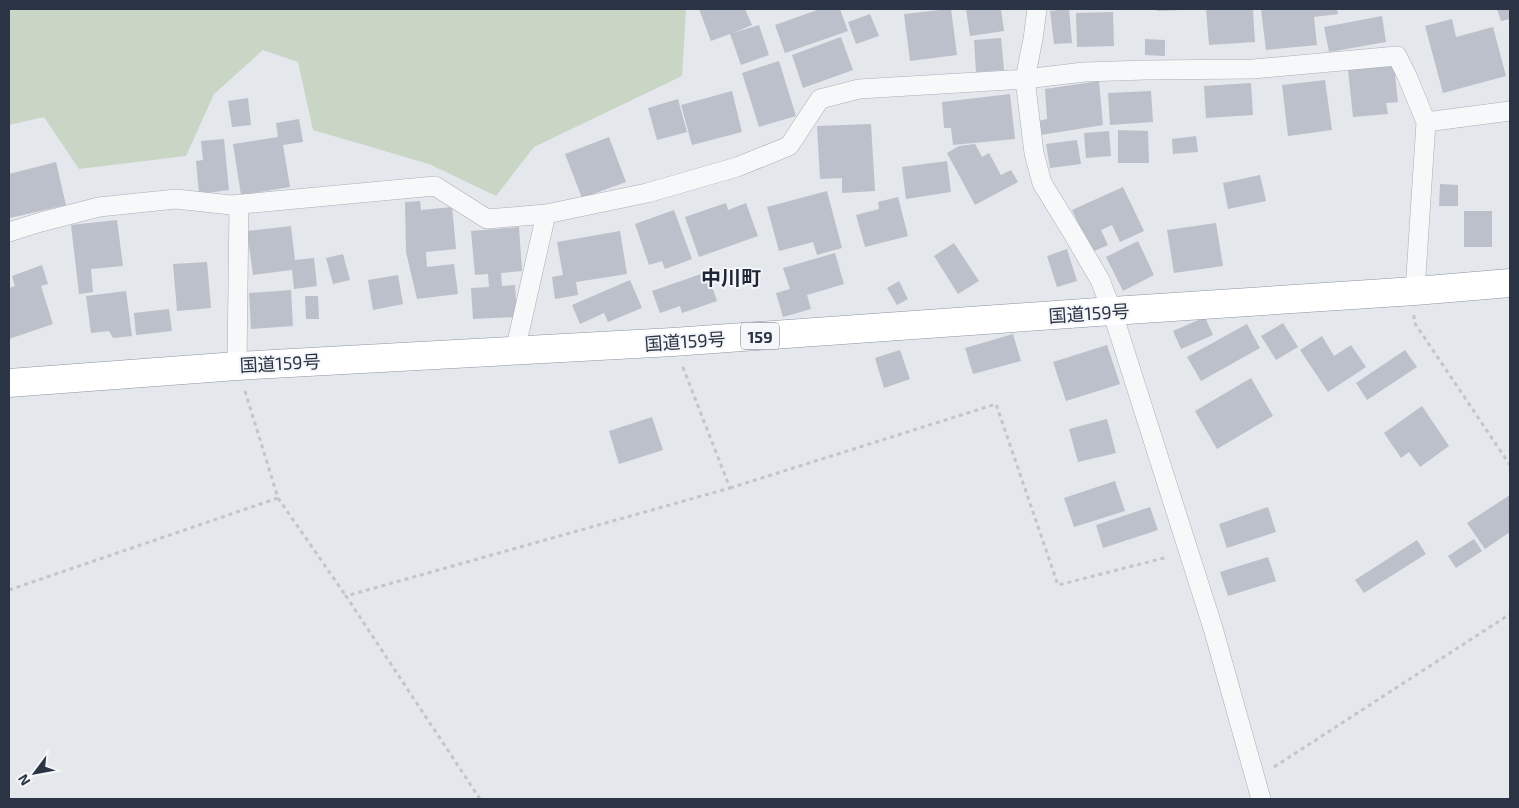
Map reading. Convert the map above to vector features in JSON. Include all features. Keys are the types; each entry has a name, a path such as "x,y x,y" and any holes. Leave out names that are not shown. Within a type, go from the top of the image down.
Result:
{"highway":[{"name":"国道159号","path":"9,383 237,366 673,342 1415,292 1510,283"}],"street":[{"path":"1037,9 1024,80 1034,153 1042,184 1100,280 1112,311 1213,628 1261,799"},
{"path":"9,232 100,206 176,199 231,205 435,186 487,219 546,214 647,193 737,167 790,146 820,99 859,89 1024,80 1084,72 1254,69 1397,56 1426,122 1415,292"},
{"path":"1426,122 1510,111"},
{"path":"237,366 239,204"},
{"path":"515,351 546,214"}],"path":[{"path":"1415,292 1414,322 1510,465"},
{"path":"673,342 730,488"},
{"path":"237,366 278,498 346,596 480,799"},
{"path":"346,596 730,488 996,404 1058,585 1188,552"},
{"path":"9,590 278,498"},
{"path":"1255,780 1510,614"}],"green space":[{"path":"9,9 686,9 682,76 534,147 496,196 429,164 313,130 298,62 263,50 214,94 186,156 79,169 44,117 9,125"}],"building":[{"path":"699,9 745,9 752,25 733,33 759,25 769,55 741,65 730,34 711,41"},
{"path":"820,9 840,9 848,31 785,53 775,25"},
{"path":"951,9 957,55 910,61 904,14"},
{"path":"966,9 1001,9 1004,31 970,36"},
{"path":"1069,9 1072,43 1054,44 1050,11"},
{"path":"1157,9 1181,9 1181,10 1157,11"},
{"path":"1206,9 1253,9 1255,42 1209,45"},
{"path":"1261,9 1337,9 1338,14 1314,17 1317,45 1266,50"},
{"path":"1497,9 1510,9 1510,19 1501,21"},
{"path":"1113,12 1114,46 1077,47 1076,13"},
{"path":"870,14 879,36 856,44 848,22"},
{"path":"1382,16 1386,42 1329,52 1324,27"},
{"path":"1452,19 1456,37 1493,27 1506,76 1443,93 1425,26"},
{"path":"841,37 853,70 803,88 792,55"},
{"path":"1001,38 1004,70 976,72 974,40"},
{"path":"1145,39 1165,40 1165,56 1145,55"},
{"path":"779,61 796,116 759,127 742,73"},
{"path":"1394,65 1398,102 1386,103 1388,114 1353,117 1348,70"},
{"path":"1325,80 1332,130 1288,136 1282,85"},
{"path":"1099,81 1103,125 1041,135 1038,121 1047,119 1045,89"},
{"path":"1251,83 1253,115 1206,118 1204,86"},
{"path":"732,91 742,132 692,145 681,105"},
{"path":"1151,91 1153,122 1110,125 1108,93"},
{"path":"1010,94 1015,139 953,145 951,128 944,128 942,102"},
{"path":"248,98 251,125 232,127 228,101"},
{"path":"678,99 687,132 657,140 648,108"},
{"path":"299,119 303,142 283,145 290,187 241,195 233,144 278,137 276,123"},
{"path":"871,124 875,191 842,193 842,178 820,179 817,126"},
{"path":"1118,130 1148,131 1149,163 1118,163"},
{"path":"1109,131 1111,156 1086,158 1084,133"},
{"path":"1196,136 1198,152 1173,154 1172,139"},
{"path":"609,137 626,182 582,198 565,154"},
{"path":"224,139 229,190 199,194 196,161 203,160 201,141"},
{"path":"1077,140 1081,164 1050,168 1046,144"},
{"path":"975,144 982,157 989,153 1001,175 1011,170 1018,182 975,205 947,153 959,146"},
{"path":"947,161 951,192 906,199 902,167"},
{"path":"56,162 66,205 10,218 9,174"},
{"path":"1260,175 1266,201 1228,209 1223,183"},
{"path":"1440,184 1458,185 1458,206 1439,206"},
{"path":"1123,187 1144,231 1120,242 1112,225 1101,230 1108,245 1092,252 1072,210"},
{"path":"827,191 842,248 817,255 813,242 779,251 767,207"},
{"path":"898,197 908,236 865,247 856,215 879,209 878,202"},
{"path":"420,201 421,210 452,207 456,249 426,252 427,267 454,264 458,294 417,299 406,252 405,202"},
{"path":"726,203 728,210 746,203 758,236 699,257 685,217"},
{"path":"674,210 692,259 665,269 662,261 649,265 635,224"},
{"path":"1464,211 1492,211 1492,247 1464,247"},
{"path":"117,220 123,266 91,269 93,292 79,294 71,225"},
{"path":"1216,223 1223,266 1174,273 1167,230"},
{"path":"291,226 295,260 314,258 317,286 294,289 292,270 253,275 247,231"},
{"path":"519,227 522,271 501,273 502,286 515,285 517,317 473,319 471,288 489,287 488,274 475,275 471,231"},
{"path":"620,231 627,274 576,282 578,295 555,299 552,277 563,275 557,242"},
{"path":"1138,241 1154,275 1123,291 1106,257"},
{"path":"954,243 979,281 958,294 934,256"},
{"path":"1067,249 1077,281 1057,287 1047,256"},
{"path":"835,253 844,284 807,295 811,309 783,317 776,293 790,289 783,268"},
{"path":"343,254 350,280 333,284 326,258"},
{"path":"207,262 211,308 177,311 173,264"},
{"path":"42,265 48,284 41,286 53,324 9,339 9,288 15,286 12,276"},
{"path":"707,272 717,301 682,313 680,306 660,313 652,291"},
{"path":"398,275 403,304 373,310 368,280"},
{"path":"630,280 642,308 608,322 604,313 580,324 572,305"},
{"path":"899,281 908,299 897,305 887,288"},
{"path":"291,290 293,326 251,329 249,293"},
{"path":"126,291 132,336 113,338 109,331 91,333 86,296"},
{"path":"305,296 318,296 319,319 306,319"},
{"path":"169,309 172,331 136,335 134,313"},
{"path":"1205,317 1213,335 1181,349 1173,331"},
{"path":"1283,323 1298,347 1276,360 1261,336"},
{"path":"1247,324 1260,348 1201,381 1187,357"},
{"path":"1013,334 1021,361 973,374 965,348"},
{"path":"1322,336 1334,356 1351,345 1366,367 1328,392 1300,350"},
{"path":"1107,345 1120,384 1066,401 1053,362"},
{"path":"900,350 910,379 884,388 875,358"},
{"path":"1405,350 1417,367 1367,400 1356,383"},
{"path":"1251,378 1273,416 1217,449 1195,411"},
{"path":"1422,406 1449,446 1420,467 1409,452 1401,458 1384,433"},
{"path":"652,417 663,450 619,464 609,431"},
{"path":"1107,419 1116,453 1078,462 1069,429"},
{"path":"1115,481 1125,511 1074,527 1064,498"},
{"path":"1510,495 1510,532 1485,549 1467,523"},
{"path":"1150,507 1158,530 1103,548 1096,525"},
{"path":"1268,507 1276,532 1227,548 1219,524"},
{"path":"1474,539 1482,551 1456,568 1448,556"},
{"path":"1417,540 1426,554 1364,593 1355,580"},
{"path":"1268,557 1276,581 1228,596 1220,572"}],"district":[{"name":"中川町","path":"731,277"}]}
